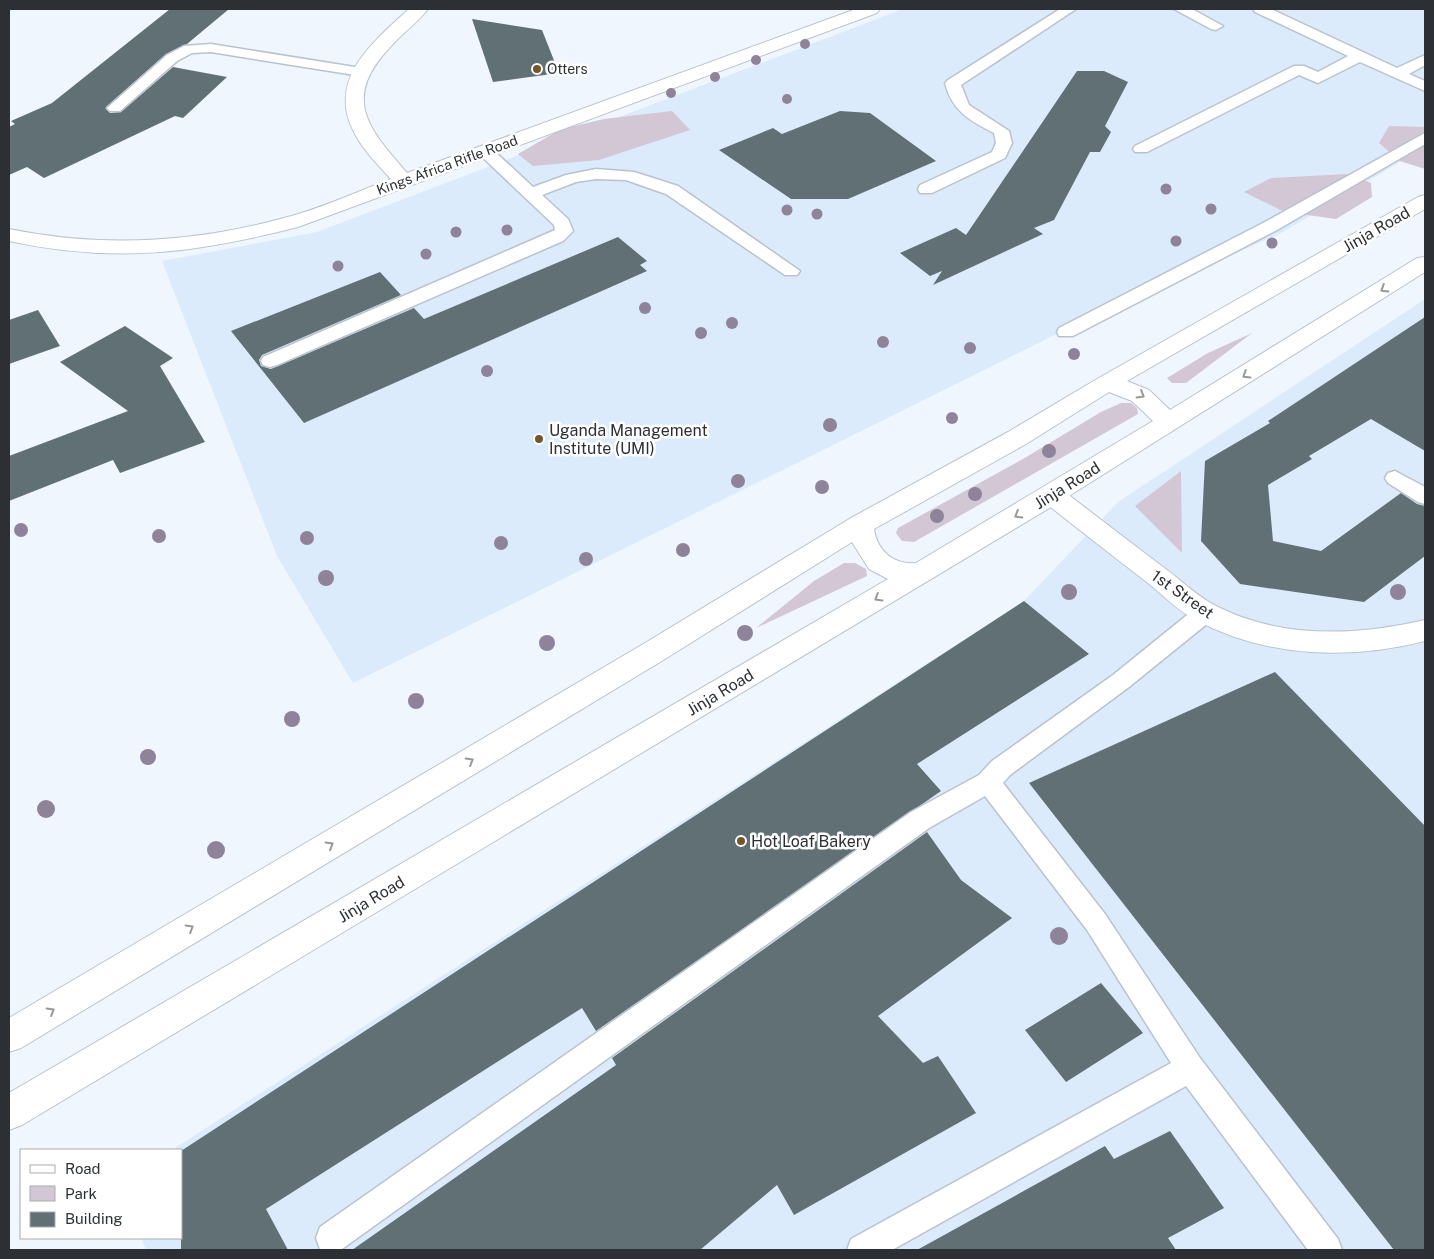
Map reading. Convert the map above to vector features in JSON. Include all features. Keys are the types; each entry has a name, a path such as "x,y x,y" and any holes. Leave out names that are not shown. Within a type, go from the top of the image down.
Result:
{"main road":[{"path":"403,181 364,134 353,111 354,88 363,66 418,9"},
{"name":"Kings Africa Rifle Road","path":"9,235 94,247 169,246 225,238 291,223 871,9"},
{"name":"Jinja Road","path":"9,1036 647,656 860,525 1017,438 1105,384 1425,201"},
{"name":"Jinja Road","path":"9,1113 1052,495 1166,422 1233,384 1425,263"},
{"path":"1105,384 1137,392 1150,401 1166,422"},
{"name":"1st Street","path":"1052,495 1205,613 1241,629 1283,640 1334,642 1381,640 1425,631"},
{"path":"860,525 862,539 870,554 882,565 901,573 922,572"}],"lane":[{"path":"926,189 999,155 1004,144 1001,131 964,111 955,97 953,83 1069,9"},
{"path":"1181,9 1216,26"},
{"path":"1260,9 1425,87"},
{"path":"115,108 172,58 189,49 212,48 361,72"},
{"path":"1141,149 1300,69 1318,78 1360,56"},
{"path":"1398,74 1425,58"},
{"path":"1066,332 1271,226 1425,138"},
{"path":"270,361 557,237 564,231 562,223 485,151"},
{"path":"531,194 572,178 596,174 628,175 672,190 791,271"},
{"path":"1395,478 1425,498"},
{"path":"331,1238 920,820 988,782 1002,768 1121,681 1205,613"},
{"path":"988,782 1096,922 1190,1068 1327,1250"},
{"path":"862,1250 1190,1068"}],"shaded area":[{"name":"Uganda Management Institute (UMI)","path":"903,9 1425,9 1425,147 1281,233 1083,321 353,683 277,556 162,261 317,232"},
{"path":"1425,299 1425,1250 146,1250 141,1239 182,1239 182,1149 174,1149 1024,601 1118,502"}],"green space":[{"path":"672,111 690,130 599,160 533,166 518,154 561,129 604,119"},
{"path":"1389,126 1425,127 1425,169 1400,161 1379,143"},
{"path":"1348,174 1371,183 1372,197 1336,219 1285,212 1244,192 1271,178"},
{"path":"1252,333 1186,383 1172,383 1167,378 1208,353"},
{"path":"1121,403 1131,403 1137,408 1138,414 914,542 902,541 896,533 898,528 1023,459 1101,412"},
{"path":"1181,471 1182,553 1135,506"},
{"path":"844,563 855,563 866,569 867,576 756,628 814,581"}],"building":[{"path":"170,9 229,9 187,44 166,54 106,109 110,113 121,112 173,67 227,77 183,118 175,116 44,178 27,167 9,175 9,127 15,124 11,121 52,103"},
{"path":"472,19 542,30 559,73 493,82"},
{"path":"1077,71 1104,71 1128,82 1105,126 1111,132 1100,152 1090,152 1054,220 1034,228 1043,234 933,285 942,271 930,276 900,253 956,228 966,235"},
{"path":"840,111 870,113 936,161 848,199 791,199 719,150 773,128 782,134"},
{"path":"618,237 647,261 640,265 647,271 304,423 231,331 380,272 401,295 262,355 259,360 261,366 271,369 414,308 424,319"},
{"path":"38,310 60,346 9,364 9,320"},
{"path":"1425,317 1425,451 1371,419 1309,456 1312,459 1268,485 1273,541 1321,551 1401,493 1417,504 1425,506 1425,556 1364,602 1240,584 1201,541 1205,461 1270,423 1268,421"},
{"path":"125,326 173,358 160,366 205,442 120,473 113,460 9,501 9,456 128,411 60,362"},
{"path":"1024,601 1089,654 917,764 941,791 596,1031 582,1008 266,1209 288,1250 181,1250 182,1150"},
{"path":"1275,672 1425,826 1425,1250 1394,1250 1029,783"},
{"path":"927,832 961,880 1012,918 878,1016 923,1063 938,1056 976,1113 794,1215 777,1185 700,1250 352,1250 616,1065 612,1058"},
{"path":"1101,983 1143,1033 1066,1082 1025,1030"},
{"path":"1170,1131 1224,1208 1168,1238 1176,1250 917,1250 1105,1146 1114,1159"}],"place":[{"name":"Otters","path":"537,69"},
{"name":"Uganda Management Institute (UMI)","path":"539,439"},
{"name":"Hot Loaf Bakery","path":"741,841"}]}
